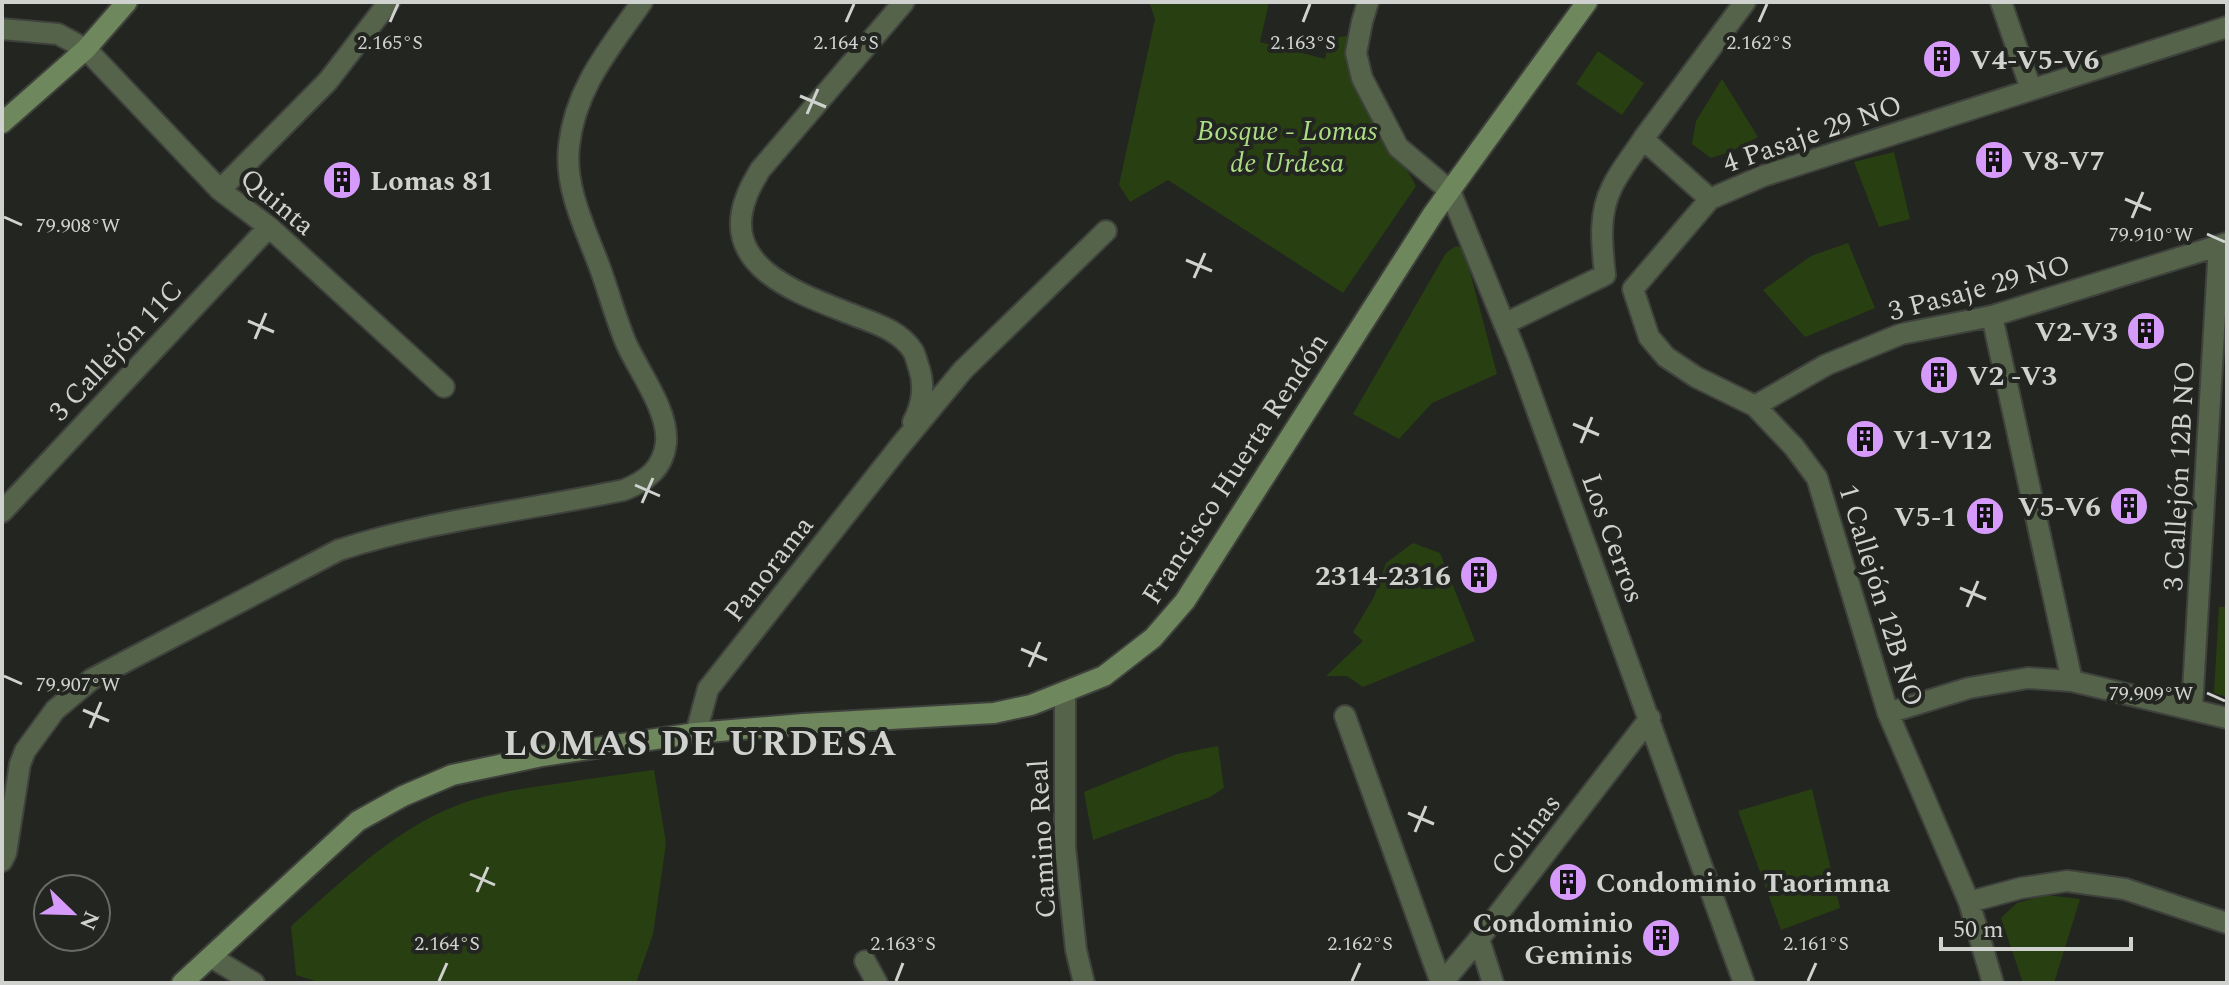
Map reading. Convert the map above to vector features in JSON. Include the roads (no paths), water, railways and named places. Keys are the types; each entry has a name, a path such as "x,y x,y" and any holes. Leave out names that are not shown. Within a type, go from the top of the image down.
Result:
{"street":[{"path":"2,123 86,49 127,2"},
{"path":"220,190 328,81 389,2"},
{"path":"2,861 25,751 55,710 92,679 339,550 417,528 624,490 643,482 654,472 663,458 665,427 659,408 626,343 569,175 569,148 575,113 589,78 642,2"},
{"name":"Panorama","path":"900,446 920,409 922,378 913,351 892,330 795,292 761,269 743,244 740,225 745,199 760,170 904,2"},
{"name":"Los Cerros","path":"1368,2 1356,53 1362,78 1398,147 1450,191 1504,324 1744,983"},
{"name":"Francisco Huerta Rendón","path":"182,983 358,821 403,796 452,775 542,756 696,733 994,713 1031,705 1104,676 1153,638 1185,601 1424,227 1587,2"},
{"path":"1605,275 1603,213 1611,187 1745,2"},
{"path":"2001,2 2031,89"},
{"name":"4 Pasaje 29 NO","path":"1633,289 1710,199 1763,176 2227,27"},
{"path":"2,29 58,34 86,49"},
{"name":"Quinta","path":"86,49 220,190 269,227 444,387"},
{"path":"1643,139 1710,199"},
{"name":"3 Callejón 11C","path":"2,512 269,227"},
{"name":"Panorama","path":"696,733 708,689 900,446 963,370 1106,231"},
{"name":"3 Pasaje 29 NO","path":"1755,406 1826,365 1901,334 1992,316 2223,245"},
{"name":"3 Callejón 12B NO","path":"2192,708 2223,245"},
{"path":"1605,275 1633,289"},
{"path":"1504,324 1605,275"},
{"name":"1 Callejón 12B NO","path":"1633,289 1649,337 1666,357 1696,377 1755,406 1794,447 1817,478 1888,713 1969,902 1993,983"},
{"path":"1992,316 2072,681"},
{"path":"1888,713 1969,688 2028,678 2072,681 2227,718"},
{"name":"Camino Real","path":"1065,692 1065,847 1076,950 1084,983"},
{"path":"1345,716 1442,983"},
{"name":"Colinas","path":"1442,983 1650,718"},
{"path":"1969,902 2021,888 2067,881 2125,889 2227,923"},
{"path":"1479,939 1493,983"},
{"path":"211,957 254,983"},
{"path":"865,961 877,983"}],"place":[{"name":"V4-V5-V6","path":"1942,59"},
{"name":"V8-V7","path":"1994,160"},
{"name":"Lomas 81","path":"342,180"},
{"name":"V2-V3","path":"2146,331"},
{"name":"V2 -V3","path":"1939,375"},
{"name":"V1-V12","path":"1865,439"},
{"name":"V5-V6","path":"2129,506"},
{"name":"V5-1","path":"1985,516"},
{"name":"2314-2316","path":"1479,575"},
{"name":"Condominio Taorimna","path":"1568,882"},
{"name":"Condominio Geminis","path":"1661,938"}],"district":[{"name":"LOMAS DE URDESA","path":"701,742"}],"park label":[{"name":"Bosque - Lomas de Urdesa","path":"1287,146"}]}
